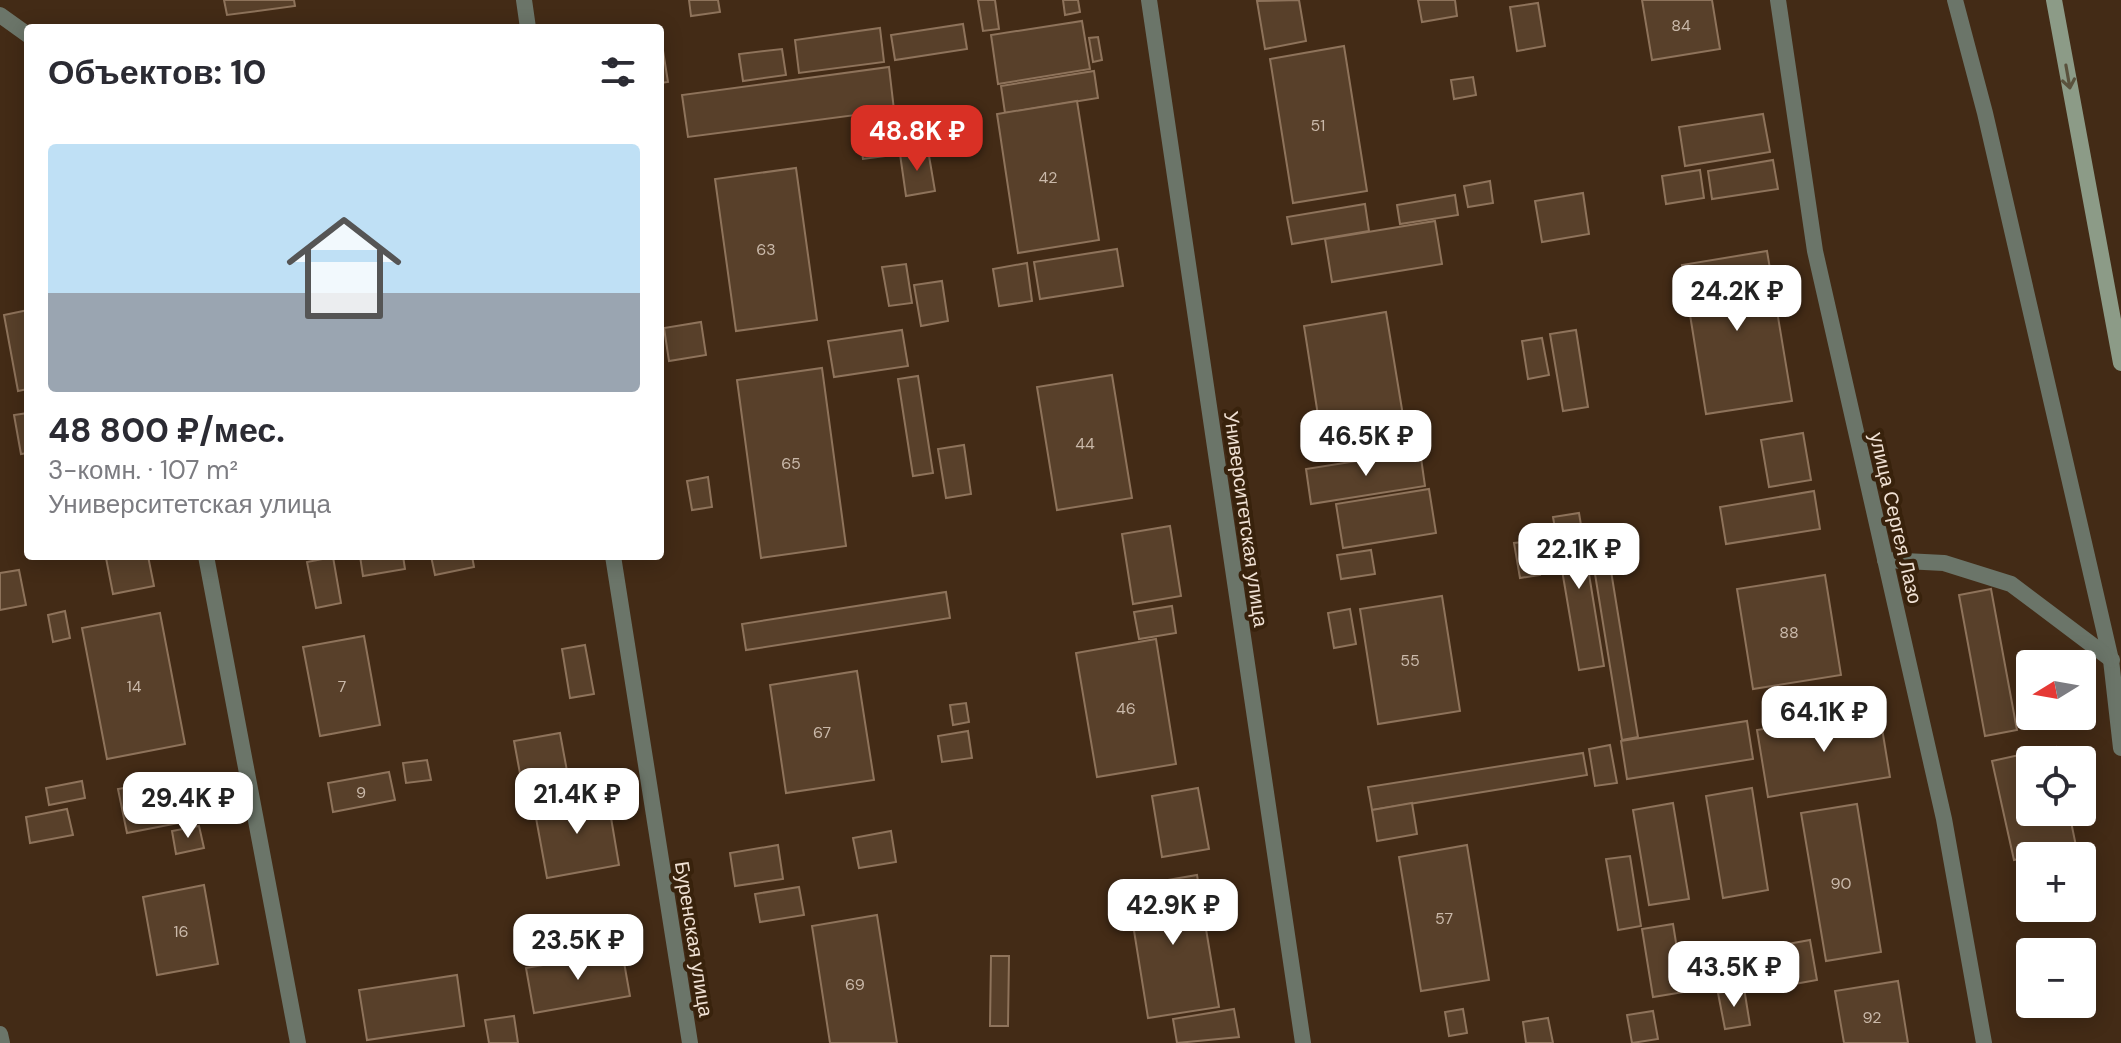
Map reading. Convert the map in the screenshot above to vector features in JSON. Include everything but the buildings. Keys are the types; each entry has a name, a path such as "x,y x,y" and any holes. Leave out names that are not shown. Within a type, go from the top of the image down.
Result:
{"main road":[{"path":"2054,0 2121,363"}],"street":[{"path":"524,0 527,24"},
{"name":"Университетская улица","path":"1149,0 1303,1043"},
{"name":"улица Сергея Лазо","path":"1778,0 1815,251 1944,819 1984,1043"},
{"path":"1955,0 1985,113 2116,662 2121,748"},
{"path":"0,15 24,32"},
{"path":"207,560 298,1043"},
{"name":"Буренская улица","path":"614,560 690,1043"},
{"path":"1885,560 1944,563 2011,584 2116,662"},
{"path":"0,1034 2,1043"}]}
